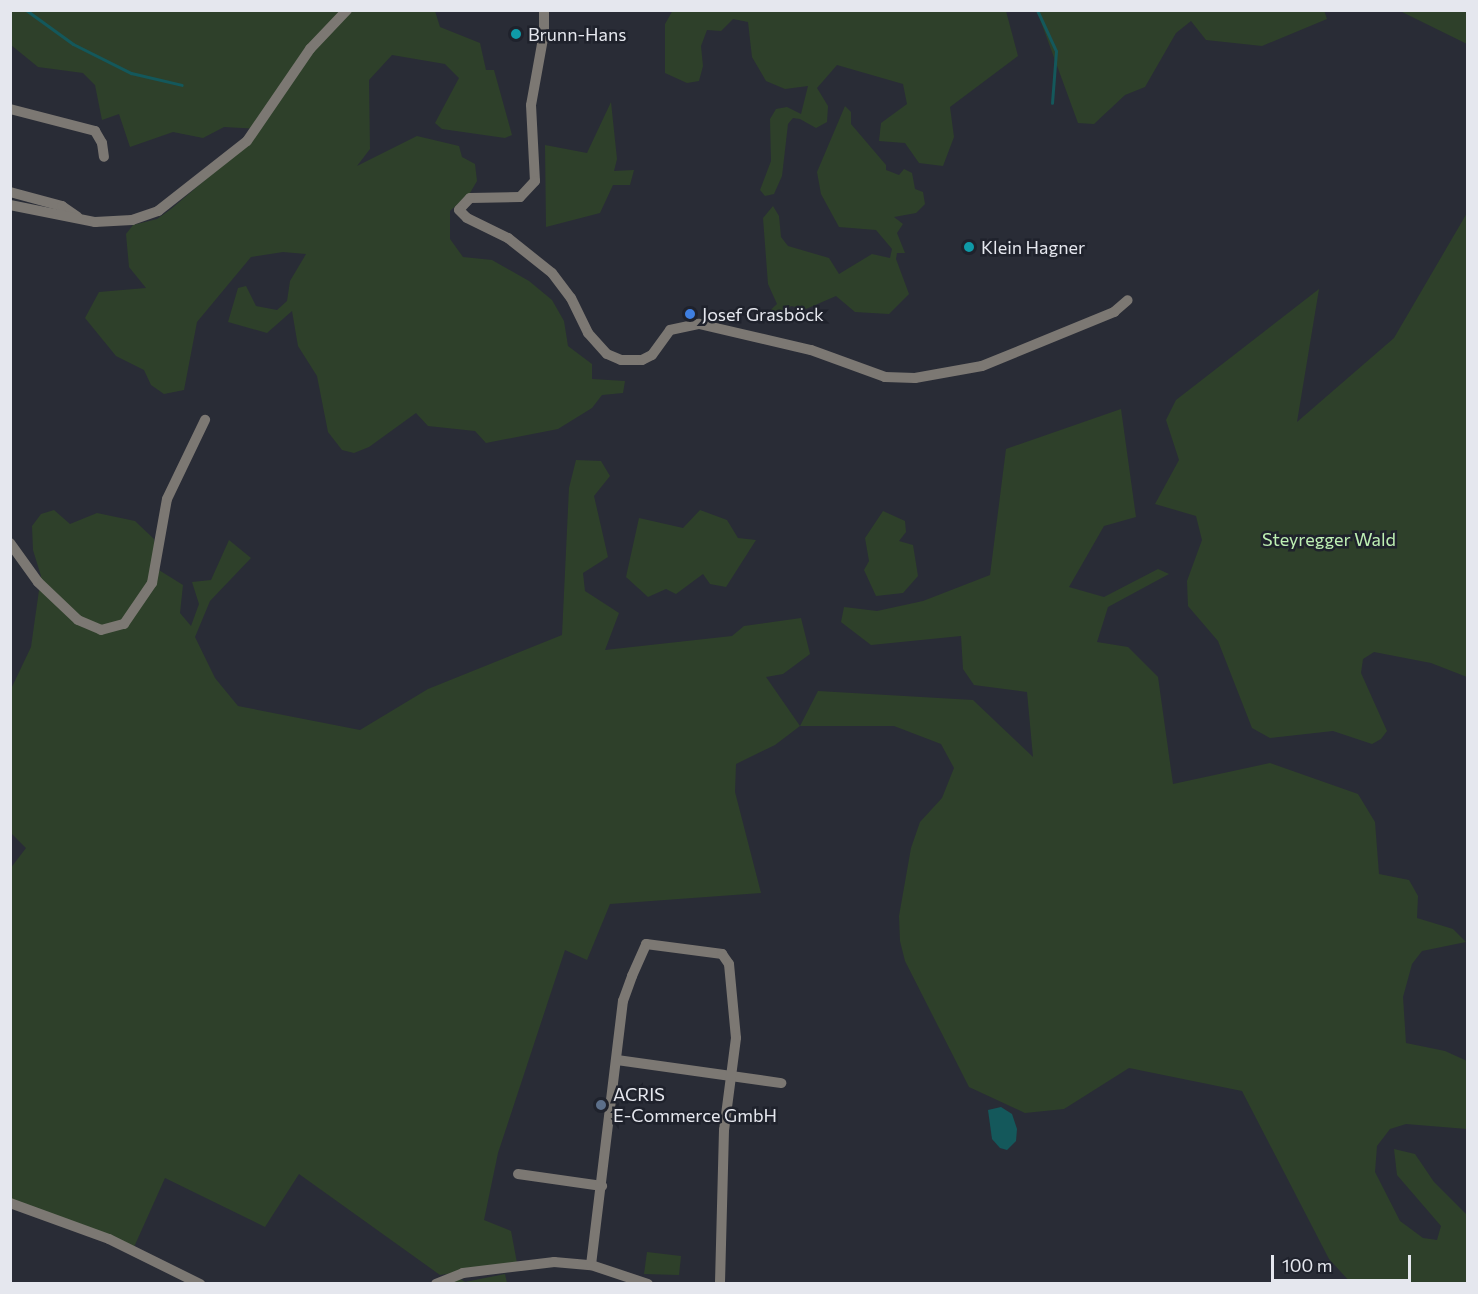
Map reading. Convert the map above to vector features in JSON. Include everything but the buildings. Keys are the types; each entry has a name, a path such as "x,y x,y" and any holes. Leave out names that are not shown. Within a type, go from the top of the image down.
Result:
{"street":[{"path":"10,205 80,220 132,220 175,200 247,141 310,49 346,10"},
{"path":"544,10 544,33 531,96 535,181 520,197 470,198 460,205 459,210 466,218 508,238 552,273 588,333 607,354 621,360 642,360 652,355 670,330 699,324 811,350 885,377 915,378 982,366 1114,312 1128,300"},
{"path":"10,109 95,131 102,143 104,157"},
{"path":"10,192 62,206 80,220"},
{"path":"10,543 38,582 78,620 101,630 124,624 135,613 152,583 167,499 205,420"},
{"path":"591,1265 618,1060 623,997 646,944 722,954 729,964 736,1038 724,1130 720,1284"},
{"path":"618,1060 781,1083"},
{"path":"518,1174 602,1186"},
{"path":"10,1203 109,1239 200,1284"},
{"path":"436,1284 463,1273 526,1265 591,1265 648,1284"}],"green space":[{"path":"673,10 1006,11 1018,56 950,107 954,137 943,166 919,163 905,143 879,141 881,123 907,104 903,84 837,65 817,88 828,106 827,122 816,128 800,119 793,118 788,124 782,176 774,194 765,196 760,190 771,161 770,119 776,109 787,107 801,114 808,86 785,89 766,81 752,57 748,22 733,19 721,31 707,30 701,46 703,66 699,81 687,83 665,73 665,24"},
{"path":"1324,10 1327,19 1262,46 1206,40 1191,21 1176,33 1145,87 1125,95 1094,124 1078,123 1037,11"},
{"path":"10,11 435,11 440,27 480,43 486,70 494,70 512,135 505,138 442,129 435,123 459,78 445,64 392,55 369,80 370,149 357,166 417,136 459,146 462,157 475,164 477,181 470,193 450,211 450,239 463,257 492,260 529,281 552,300 564,321 568,346 592,364 592,379 625,381 623,393 602,395 592,408 558,429 486,443 475,431 428,426 416,413 369,447 354,453 342,450 328,432 317,376 298,346 292,311 267,333 228,322 238,288 246,286 256,306 277,310 287,301 290,281 306,254 283,252 251,257 197,322 184,390 164,394 151,385 144,370 116,356 85,318 99,292 146,288 129,267 126,234 133,225 157,219 171,209 245,146 260,129 224,127 203,138 173,132 130,147 119,114 102,120 95,85 83,73 38,67 11,45"},
{"path":"1400,11 1467,11 1467,44"},
{"path":"611,102 617,159 614,171 634,170 630,185 613,185 600,213 546,227 545,145 587,153"},
{"path":"845,106 851,112 851,124 886,165 886,170 899,175 904,169 912,173 915,189 923,192 925,204 916,213 894,217 903,224 897,233 905,253 897,253 896,259 909,294 889,314 855,312 836,296 806,309 791,306 772,324 765,315 777,304 768,284 763,218 773,206 779,216 781,237 788,246 829,258 839,274 872,254 890,258 892,249 876,230 839,227 821,194 817,172"},
{"name":"Steyregger Wald","path":"1467,213 1467,677 1431,663 1374,652 1363,659 1361,673 1387,731 1381,739 1372,744 1333,731 1270,738 1252,728 1218,641 1188,606 1187,581 1202,540 1196,516 1155,504 1179,460 1166,420 1176,400 1319,289 1297,422 1394,338"},
{"path":"1121,409 1136,517 1104,526 1069,587 1104,597 1158,569 1169,574 1108,607 1097,642 1128,647 1158,677 1173,784 1270,763 1358,794 1375,822 1379,874 1409,880 1418,896 1417,918 1453,929 1466,942 1422,951 1412,964 1403,997 1406,1043 1445,1051 1467,1061 1467,1129 1406,1124 1390,1129 1377,1146 1375,1172 1400,1221 1423,1238 1437,1240 1441,1226 1397,1175 1394,1149 1415,1154 1434,1182 1467,1215 1467,1283 1351,1283 1329,1259 1242,1091 1129,1068 1064,1109 1025,1113 969,1087 905,961 900,941 899,916 911,848 920,822 942,798 954,768 941,744 894,726 800,726 818,691 973,700 1033,757 1027,692 974,685 963,669 961,636 871,645 841,622 844,607 877,611 923,601 990,575 1006,449"},
{"path":"576,460 601,461 610,476 594,496 608,557 583,573 585,591 619,613 605,650 732,636 744,626 801,618 810,654 783,674 766,677 800,726 775,745 736,764 735,792 761,893 610,904 587,960 565,950 498,1153 484,1220 511,1231 517,1263 440,1275 299,1174 265,1227 165,1178 134,1247 11,1199 10,869 26,848 11,833 11,689 31,647 41,576 33,550 32,526 41,514 54,510 70,524 97,513 135,521 154,539 154,567 183,585 180,613 191,626 199,604 192,582 211,580 229,540 251,558 210,601 195,637 215,678 238,706 360,730 428,689 562,635 569,488"},
{"path":"700,510 727,520 738,538 756,540 726,587 710,584 703,574 676,594 666,589 648,597 626,577 639,518 683,528"},
{"path":"883,511 905,521 906,532 899,541 913,545 918,576 903,593 876,596 864,570 869,561 865,538"},
{"path":"647,1252 681,1256 679,1275 644,1274"},
{"path":"505,1274 507,1283 446,1284 459,1278 465,1282"}],"shaded area":[{"path":"1001,1107 1012,1114 1017,1129 1016,1141 1007,1150 1000,1148 992,1139 988,1110"}],"waterway":[{"path":"26,10 73,44 131,73 182,85"},
{"path":"1037,10 1056,51 1052,103"}],"place":[{"name":"Brunn-Hans","path":"516,34"},
{"name":"Klein Hagner","path":"969,247"},
{"name":"Josef Grasböck","path":"690,314"},
{"name":"ACRIS E-Commerce GmbH","path":"601,1105"}]}
